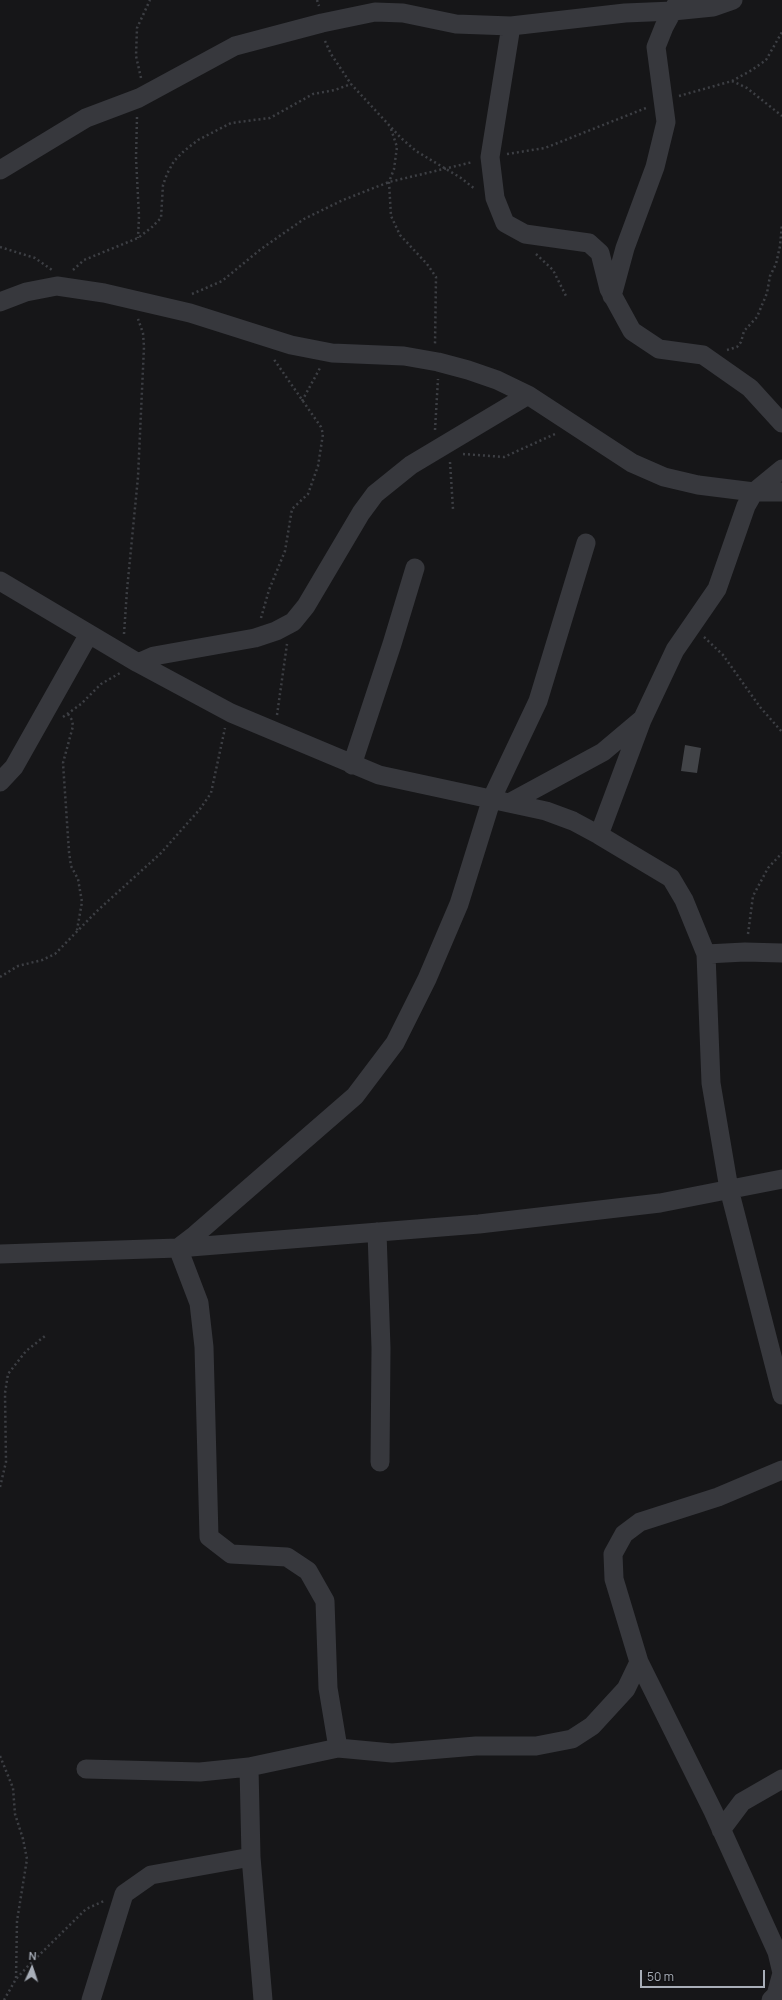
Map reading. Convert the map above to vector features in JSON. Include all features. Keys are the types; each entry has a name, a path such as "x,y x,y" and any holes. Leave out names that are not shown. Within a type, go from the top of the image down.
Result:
{"street":[{"path":"0,170 86,118 139,98 235,46 322,23 375,12 403,13 456,24 511,26 625,14 676,6 713,7 734,0"},
{"path":"612,296 625,248 655,167 666,122 656,47 664,26 676,6"},
{"path":"511,26 490,157 494,198 505,223 525,234 589,243 600,253 609,289 632,331 659,349 703,355 750,388 782,423"},
{"path":"0,302 26,292 60,283 190,313 291,345 332,352 404,356 438,362 497,380 528,395 632,463 664,477 698,484 754,492 782,492"},
{"path":"131,659 255,638 276,631 293,622 306,606 361,513 375,494 411,465 440,452 528,395"},
{"path":"599,835 642,720 675,650 717,589 746,506 754,492 782,469"},
{"path":"178,1248 355,1096 377,1068 394,1042 427,979 500,801 538,701 586,543"},
{"path":"352,764 392,644 415,568"},
{"path":"0,581 131,659 231,713 379,775 546,811 572,821 599,835 671,878 684,900 706,954 711,1083 729,1189 782,1392"},
{"path":"0,782 14,767 89,634"},
{"path":"500,801 604,752 642,720"},
{"path":"706,954 745,952 782,953"},
{"path":"0,1254 178,1248 479,1224 660,1203 782,1180"},
{"path":"377,1232 381,1348 380,1462"},
{"path":"178,1248 199,1303 204,1347 209,1537 231,1554 287,1557 308,1571 325,1601 328,1688 338,1748"},
{"path":"777,1993 782,1973 777,1952 713,1810 639,1662 614,1579 613,1554 624,1534 640,1522 718,1497 782,1470"},
{"path":"86,1769 200,1772 249,1767 338,1748 392,1753 476,1746 536,1746 572,1739 592,1726 626,1689 639,1662"},
{"path":"249,1767 251,1857 263,2000"},
{"path":"721,1830 742,1802 782,1779"},
{"path":"91,2000 124,1894 150,1875 251,1857"}],"path":[{"path":"317,0 326,45 351,84 390,128 416,151 444,169"},
{"path":"185,296 222,281 261,250 304,219 343,200 389,182 490,157 545,148 664,102 732,81 766,60 782,32"},
{"path":"732,81 747,88 782,116"},
{"path":"0,247 35,258 60,283 84,260 138,238 152,228 161,218 163,185 167,174 174,161 198,140 231,123 270,118 313,94 335,90 351,84"},
{"path":"390,128 397,147 395,162 389,182 391,216 400,235 427,264 436,277 435,342 438,362 440,452 453,509"},
{"path":"703,355 718,353 737,347 742,342 744,331 757,317 767,293 770,276 776,264 780,246 782,224"},
{"path":"62,718 81,704 101,684 131,659 124,618 138,478 144,347 143,333 140,323 133,310 121,296"},
{"path":"302,401 314,376 332,352"},
{"path":"255,638 267,597 285,551 290,513 292,509 308,494 321,452 323,434 320,427 272,356"},
{"path":"440,452 484,457 504,457 542,440 572,424"},
{"path":"276,731 284,661 293,622"},
{"path":"692,625 723,655 760,707 782,732"},
{"path":"0,977 18,966 42,960 55,954 77,931 161,853 200,809 211,793 222,734 231,713"},
{"path":"68,714 72,720 73,726 63,763 69,852 71,866 78,879 82,902 77,931"},
{"path":"745,952 753,896 768,868 782,853"},
{"path":"0,1487 6,1462 5,1393 8,1374 26,1351 45,1336"},
{"path":"0,1756 13,1788 15,1814 27,1859 17,1921 16,1979"},
{"path":"4,2000 16,1979 86,1909 96,1903 124,1894"}],"building":[{"path":"685,745 701,748 697,773 681,771"}]}
